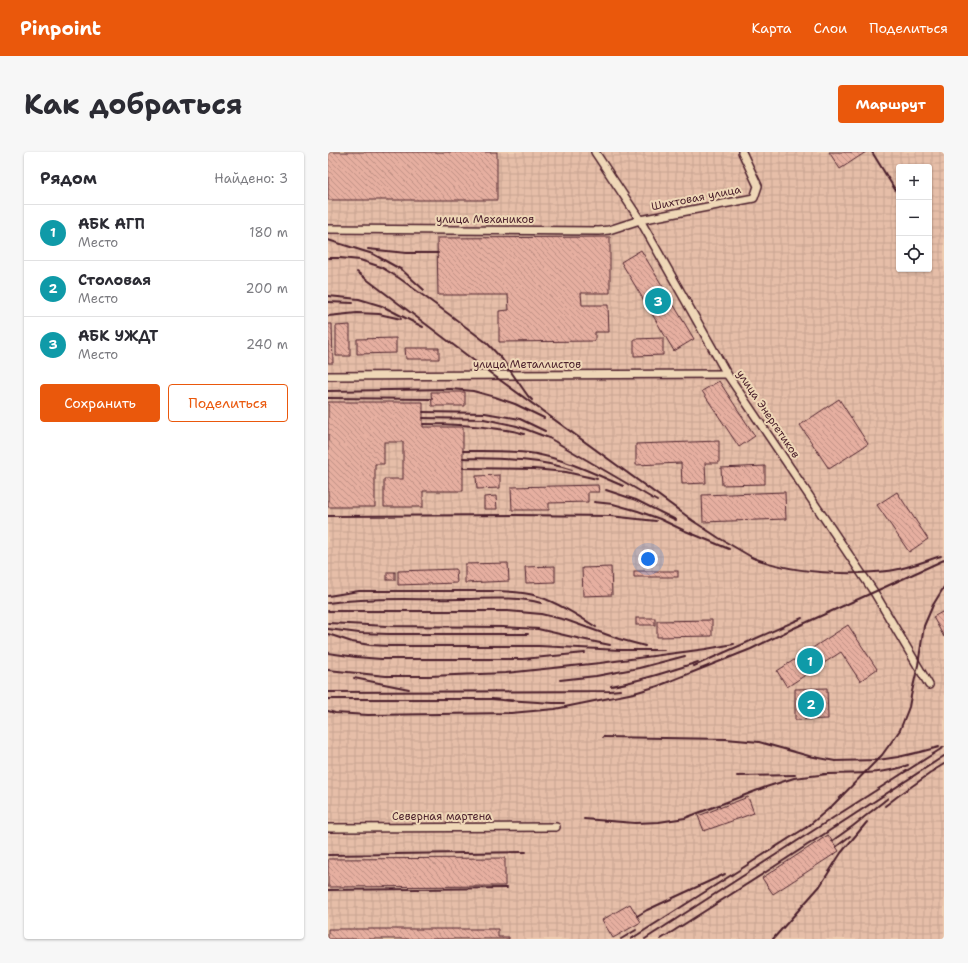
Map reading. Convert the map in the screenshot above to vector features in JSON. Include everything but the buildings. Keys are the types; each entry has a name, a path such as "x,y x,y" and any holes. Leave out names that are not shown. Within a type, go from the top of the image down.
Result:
{"street":[{"name":"улица Энергетиков","path":"595,152 640,220 727,374 874,592 929,685"},
{"name":"Шихтовая улица","path":"640,220 754,198 758,186 742,152"},
{"name":"улица Механиков","path":"328,229 599,231 609,230 640,220"},
{"name":"улица Металлистов","path":"328,376 727,374"},
{"name":"Северная мартена","path":"328,828 556,827"}],"shaded area":[{"path":"328,152 944,152 944,939 328,939"}],"railway":[{"path":"872,152 896,191"},
{"path":"328,240 373,254 402,270 424,290"},
{"path":"368,249 406,253 438,253"},
{"path":"328,258 360,260 381,267 399,278 487,343 502,359 532,400"},
{"path":"357,272 493,375 695,522"},
{"path":"328,296 359,299 382,306 423,327"},
{"path":"328,302 353,303"},
{"path":"328,316 357,313 379,314 401,319"},
{"path":"328,391 451,389 473,391 515,404 544,418"},
{"path":"328,398 432,399"},
{"path":"423,412 485,413 520,419 545,431"},
{"path":"423,418 484,419 517,426 549,438 657,501"},
{"path":"423,424 480,427 524,434"},
{"path":"463,451 509,451 536,454 570,464 623,486"},
{"path":"463,458 532,461 572,470"},
{"path":"463,468 533,469 566,472 597,479"},
{"path":"606,490 636,500 676,520"},
{"path":"594,502 613,504 638,511 729,549"},
{"path":"328,516 610,516 656,521"},
{"path":"690,519 755,559"},
{"path":"751,557 778,566 805,571 860,573 894,570 912,566 941,556"},
{"path":"328,711 335,713 368,715 511,713 555,709 634,693 658,686 751,649 944,560"},
{"path":"806,828 832,806 882,755 900,730 909,707 918,665 924,626 933,605 944,587"},
{"path":"328,596 359,591 499,591 523,593 537,596 552,602 596,627"},
{"path":"328,603 377,599 500,598 521,599 541,603"},
{"path":"328,611 508,611 541,614 566,620 619,639 645,646"},
{"path":"694,666 802,618"},
{"path":"328,623 387,626 503,627 538,629 610,645"},
{"path":"328,629 359,633 388,634 528,634"},
{"path":"328,634 352,642 388,646 539,646 620,650 664,650"},
{"path":"328,670 386,676 506,673 600,663 734,644"},
{"path":"328,653 381,659 523,659 585,653"},
{"path":"560,680 596,676 639,668 685,656"},
{"path":"611,686 644,679 698,662"},
{"path":"354,678 409,689"},
{"path":"328,692 620,690"},
{"path":"328,699 492,699 512,701"},
{"path":"506,700 564,703"},
{"path":"603,737 726,739 759,742 809,756 835,761 878,760 898,757 939,747"},
{"path":"645,939 944,747"},
{"path":"661,939 944,756"},
{"path":"931,772 944,764"},
{"path":"823,774 878,772 908,765"},
{"path":"885,806 935,770"},
{"path":"584,819 635,823 659,822 685,818 794,778 828,774"},
{"path":"737,776 795,775"},
{"path":"832,841 888,798"},
{"path":"773,939 820,886 841,853 867,822"},
{"path":"631,939 810,825"},
{"path":"836,847 850,836"},
{"path":"328,855 526,852"},
{"path":"637,916 725,874"},
{"path":"328,890 507,888"},
{"path":"621,939 636,930"}],"place":[{"name":"АБК УЖДТ","path":"658,301"},
{"name":"АБК АГП","path":"810,661"},
{"name":"Столовая","path":"811,704"}]}
